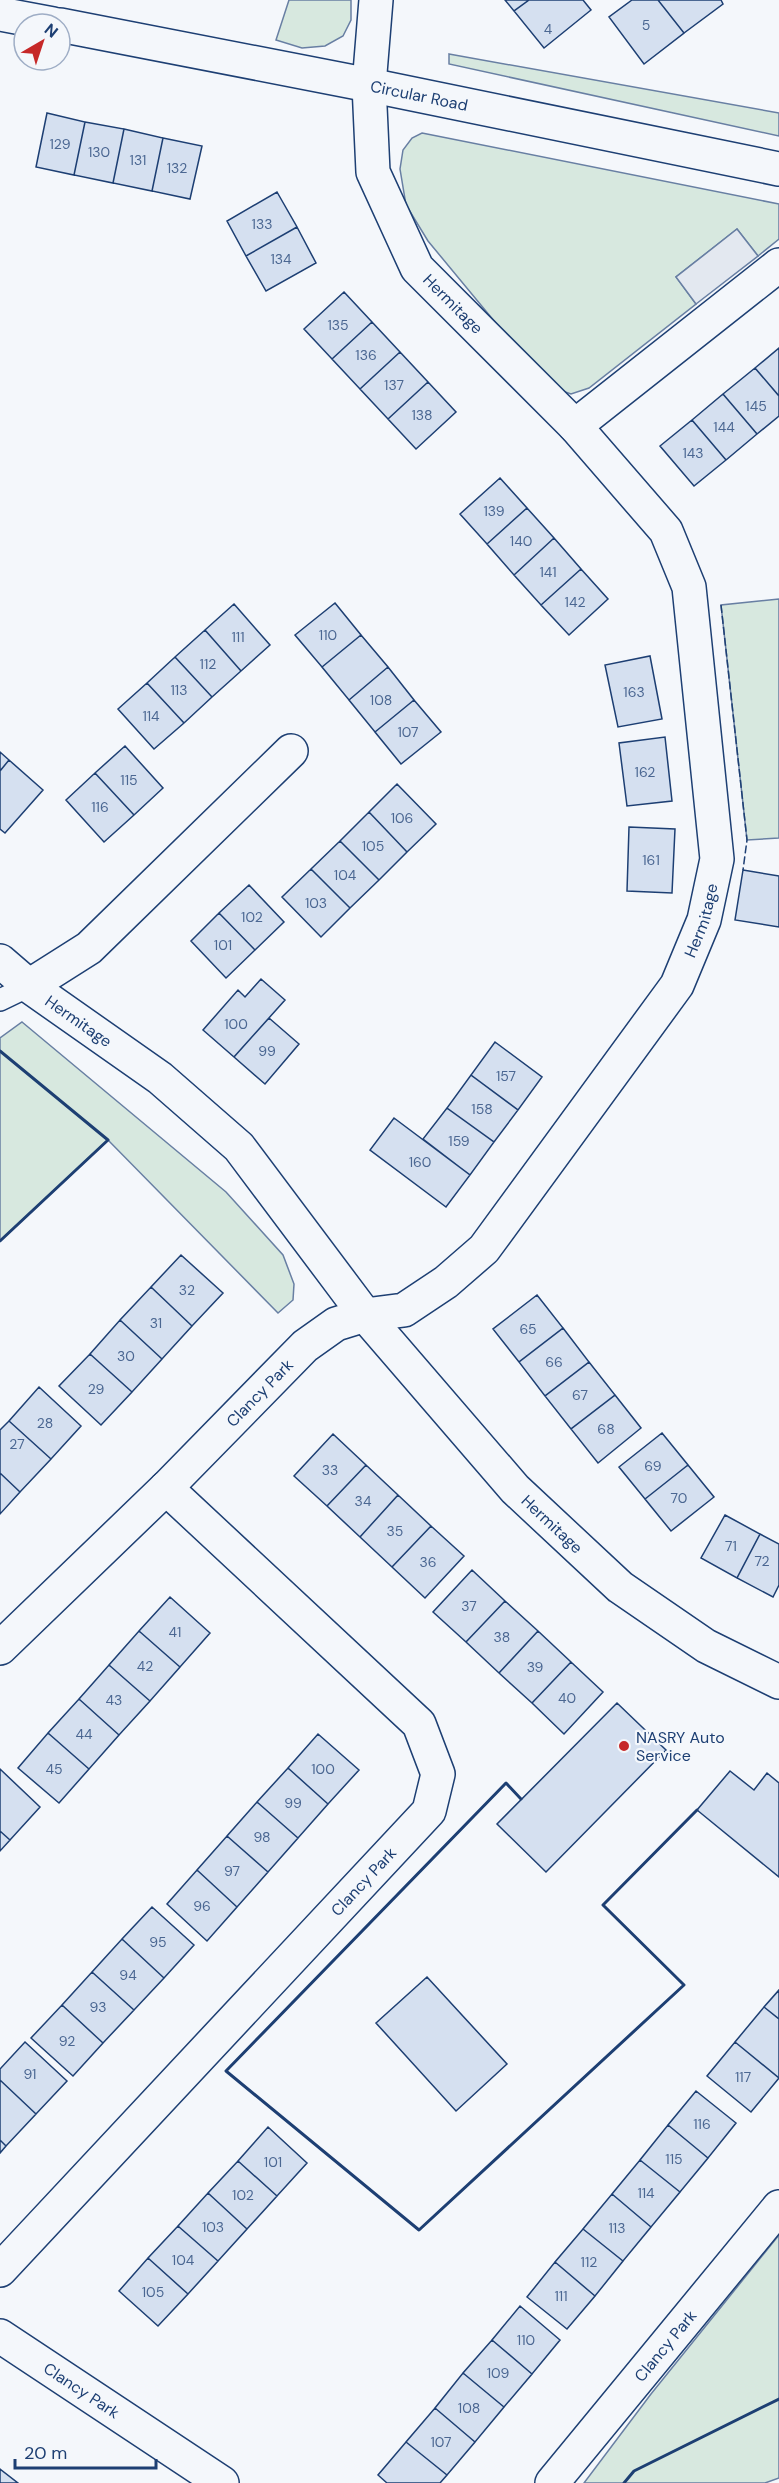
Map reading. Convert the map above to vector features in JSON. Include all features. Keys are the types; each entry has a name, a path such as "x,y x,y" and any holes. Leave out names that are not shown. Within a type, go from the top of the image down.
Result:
{"street":[{"name":"Hermitage","path":"365,1315 404,1310 446,1282 484,1249 678,985 704,920 717,859 689,587 666,531 575,426 417,268 373,171 369,85 376,0"},
{"name":"Circular Road","path":"72,27 779,168"},
{"path":"575,426 779,265"},
{"name":"Hermitage","path":"291,751 88,948 29,986 160,1078 239,1147 365,1315 515,1488 620,1587 706,1646 779,1682"},
{"path":"0,961 29,986"},
{"name":"Clancy Park","path":"0,1648 166,1488 305,1346 336,1324 365,1315"},
{"name":"Clancy Park","path":"0,2270 429,1811 438,1774 419,1724 166,1488"},
{"name":"Clancy Park","path":"552,2483 779,2207"},
{"name":"Clancy Park","path":"0,2336 222,2483"}],"lane":[{"path":"0,1000 29,986"}],"shaded area":[{"path":"289,0 351,0 351,20 343,36 325,46 302,48 276,40"},
{"path":"449,54 779,113 779,136 449,64"},
{"path":"422,133 779,204 779,239 758,256 737,229 676,277 696,304 589,388 571,394 554,388 509,339 428,241 406,205 400,169 403,150 412,138"},
{"path":"737,229 758,256 696,304 676,277"},
{"path":"779,599 779,838 747,840 721,605"},
{"path":"22,1022 226,1192 283,1255 294,1284 293,1300 278,1313 108,1140 0,1241 0,1038"},
{"path":"779,2235 779,2478 765,2483 584,2483 651,2394"}],"building":[{"path":"505,0 529,0 514,11"},
{"path":"529,0 583,0 591,10 544,48 514,11"},
{"path":"632,0 658,0 684,33 644,64 609,17"},
{"path":"658,0 721,0 723,4 684,33"},
{"path":"47,113 85,122 74,175 36,167"},
{"path":"85,122 124,129 113,183 74,175"},
{"path":"124,129 163,138 152,191 113,183"},
{"path":"163,138 202,146 190,199 152,191"},
{"path":"277,192 297,227 246,256 227,221"},
{"path":"297,227 316,263 266,291 246,256"},
{"path":"344,292 372,322 332,359 304,329"},
{"path":"372,322 400,352 360,389 332,359"},
{"path":"779,348 779,396 755,368"},
{"path":"400,352 428,382 388,419 360,389"},
{"path":"755,368 779,396 779,416 757,434 723,394"},
{"path":"428,382 456,412 416,449 388,419"},
{"path":"723,394 757,434 726,460 692,420"},
{"path":"692,420 726,460 694,486 660,446"},
{"path":"500,478 527,508 487,544 460,514"},
{"path":"527,508 554,538 514,575 487,544"},
{"path":"554,538 581,569 541,605 514,575"},
{"path":"581,569 608,599 569,635 541,605"},
{"path":"335,603 361,635 322,667 295,635"},
{"path":"234,604 270,645 241,671 205,630"},
{"path":"205,630 241,671 212,697 175,657"},
{"path":"361,635 388,667 349,700 322,667"},
{"path":"650,656 662,719 618,727 605,665"},
{"path":"175,657 212,697 184,723 147,683"},
{"path":"388,667 414,700 375,732 349,700"},
{"path":"147,683 184,723 154,749 118,709"},
{"path":"414,700 441,732 401,764 375,732"},
{"path":"665,737 672,801 627,806 619,743"},
{"path":"125,746 163,788 134,815 95,773"},
{"path":"0,752 9,760 0,771"},
{"path":"9,760 43,790 5,833 0,829 0,771"},
{"path":"95,773 134,815 104,842 66,800"},
{"path":"397,784 436,824 407,852 369,812"},
{"path":"369,812 407,852 379,880 340,841"},
{"path":"629,827 675,829 672,893 627,891"},
{"path":"340,841 379,880 350,908 311,869"},
{"path":"311,869 350,908 321,937 282,897"},
{"path":"743,870 779,876 779,927 735,920"},
{"path":"249,885 284,922 255,950 219,913"},
{"path":"219,913 255,950 226,978 191,941"},
{"path":"261,979 285,1000 234,1057 203,1030 238,990 245,997"},
{"path":"269,1018 299,1044 265,1084 234,1057"},
{"path":"495,1042 542,1077 518,1110 471,1075"},
{"path":"471,1075 518,1110 494,1142 447,1108"},
{"path":"447,1108 494,1142 470,1175 423,1139"},
{"path":"394,1118 470,1175 446,1207 370,1150"},
{"path":"181,1255 223,1293 192,1326 151,1287"},
{"path":"151,1287 192,1326 162,1359 120,1320"},
{"path":"537,1295 563,1328 519,1362 493,1329"},
{"path":"120,1320 162,1359 132,1392 90,1354"},
{"path":"563,1328 589,1362 545,1396 519,1362"},
{"path":"90,1354 132,1392 101,1425 59,1386"},
{"path":"589,1362 615,1395 571,1429 545,1396"},
{"path":"39,1387 81,1426 51,1459 9,1421"},
{"path":"615,1395 641,1428 598,1463 571,1429"},
{"path":"9,1421 51,1459 20,1492 0,1473 0,1430"},
{"path":"662,1433 688,1465 645,1499 619,1467"},
{"path":"333,1434 366,1465 327,1506 294,1476"},
{"path":"366,1465 398,1495 360,1537 327,1506"},
{"path":"688,1465 714,1497 671,1531 645,1499"},
{"path":"0,1473 20,1492 0,1514"},
{"path":"398,1495 431,1526 392,1567 360,1537"},
{"path":"725,1515 760,1534 737,1578 701,1558"},
{"path":"431,1526 464,1556 425,1598 392,1567"},
{"path":"760,1534 779,1544 779,1585 773,1597 737,1578"},
{"path":"472,1570 505,1601 466,1642 433,1612"},
{"path":"170,1597 210,1633 180,1667 139,1631"},
{"path":"505,1601 538,1631 499,1673 466,1642"},
{"path":"139,1631 180,1667 150,1701 109,1665"},
{"path":"538,1631 571,1662 532,1703 499,1673"},
{"path":"571,1662 603,1692 564,1734 532,1703"},
{"path":"109,1665 150,1701 119,1735 79,1699"},
{"path":"79,1699 119,1735 89,1769 48,1733"},
{"path":"617,1703 666,1750 546,1872 497,1824"},
{"path":"48,1733 89,1769 59,1803 18,1768"},
{"path":"318,1734 359,1770 328,1804 288,1768"},
{"path":"288,1768 328,1804 298,1838 257,1802"},
{"path":"0,1769 40,1807 10,1840 0,1831"},
{"path":"730,1771 754,1790 767,1773 779,1783 779,1877 697,1810"},
{"path":"257,1802 298,1838 268,1872 227,1836"},
{"path":"0,1831 10,1840 0,1851"},
{"path":"227,1836 268,1872 237,1907 197,1870"},
{"path":"197,1870 237,1907 207,1941 167,1904"},
{"path":"152,1907 194,1945 164,1978 122,1939"},
{"path":"122,1939 164,1978 134,2010 92,1972"},
{"path":"92,1972 134,2010 103,2043 62,2005"},
{"path":"427,1977 507,2064 456,2111 376,2023"},
{"path":"779,1990 779,2019 764,2007"},
{"path":"62,2005 103,2043 73,2076 31,2038"},
{"path":"764,2007 779,2019 779,2078 735,2042"},
{"path":"25,2042 67,2081 36,2114 0,2080 0,2069"},
{"path":"735,2042 779,2078 751,2112 707,2076"},
{"path":"0,2080 36,2114 6,2146 0,2140"},
{"path":"696,2091 736,2123 708,2158 668,2125"},
{"path":"668,2125 708,2158 680,2192 640,2160"},
{"path":"268,2127 307,2163 277,2196 238,2161"},
{"path":"0,2140 6,2146 0,2153"},
{"path":"640,2160 680,2192 651,2227 612,2194"},
{"path":"238,2161 277,2196 247,2229 208,2193"},
{"path":"208,2193 247,2229 218,2261 178,2226"},
{"path":"612,2194 651,2227 623,2261 583,2229"},
{"path":"178,2226 218,2261 188,2294 148,2258"},
{"path":"583,2229 623,2261 595,2296 555,2262"},
{"path":"148,2258 188,2294 158,2326 119,2291"},
{"path":"555,2262 595,2296 567,2329 527,2297"},
{"path":"520,2306 560,2340 532,2374 492,2340"},
{"path":"492,2340 532,2374 504,2407 463,2373"},
{"path":"463,2373 504,2407 475,2442 435,2408"},
{"path":"435,2408 475,2442 447,2475 406,2442"},
{"path":"406,2442 447,2475 440,2483 387,2483 378,2475"},
{"path":"0,2469 18,2483 0,2483"}],"fence":[{"path":"721,605 747,840 743,870"}],"wall":[{"path":"0,1051 108,1140 0,1241"},
{"path":"521,1799 506,1783 226,2071 419,2230 684,1985 603,1905 697,1810"},
{"path":"624,2483 634,2471 779,2399"}],"place":[{"name":"NASRY Auto Service","path":"624,1746"}]}
